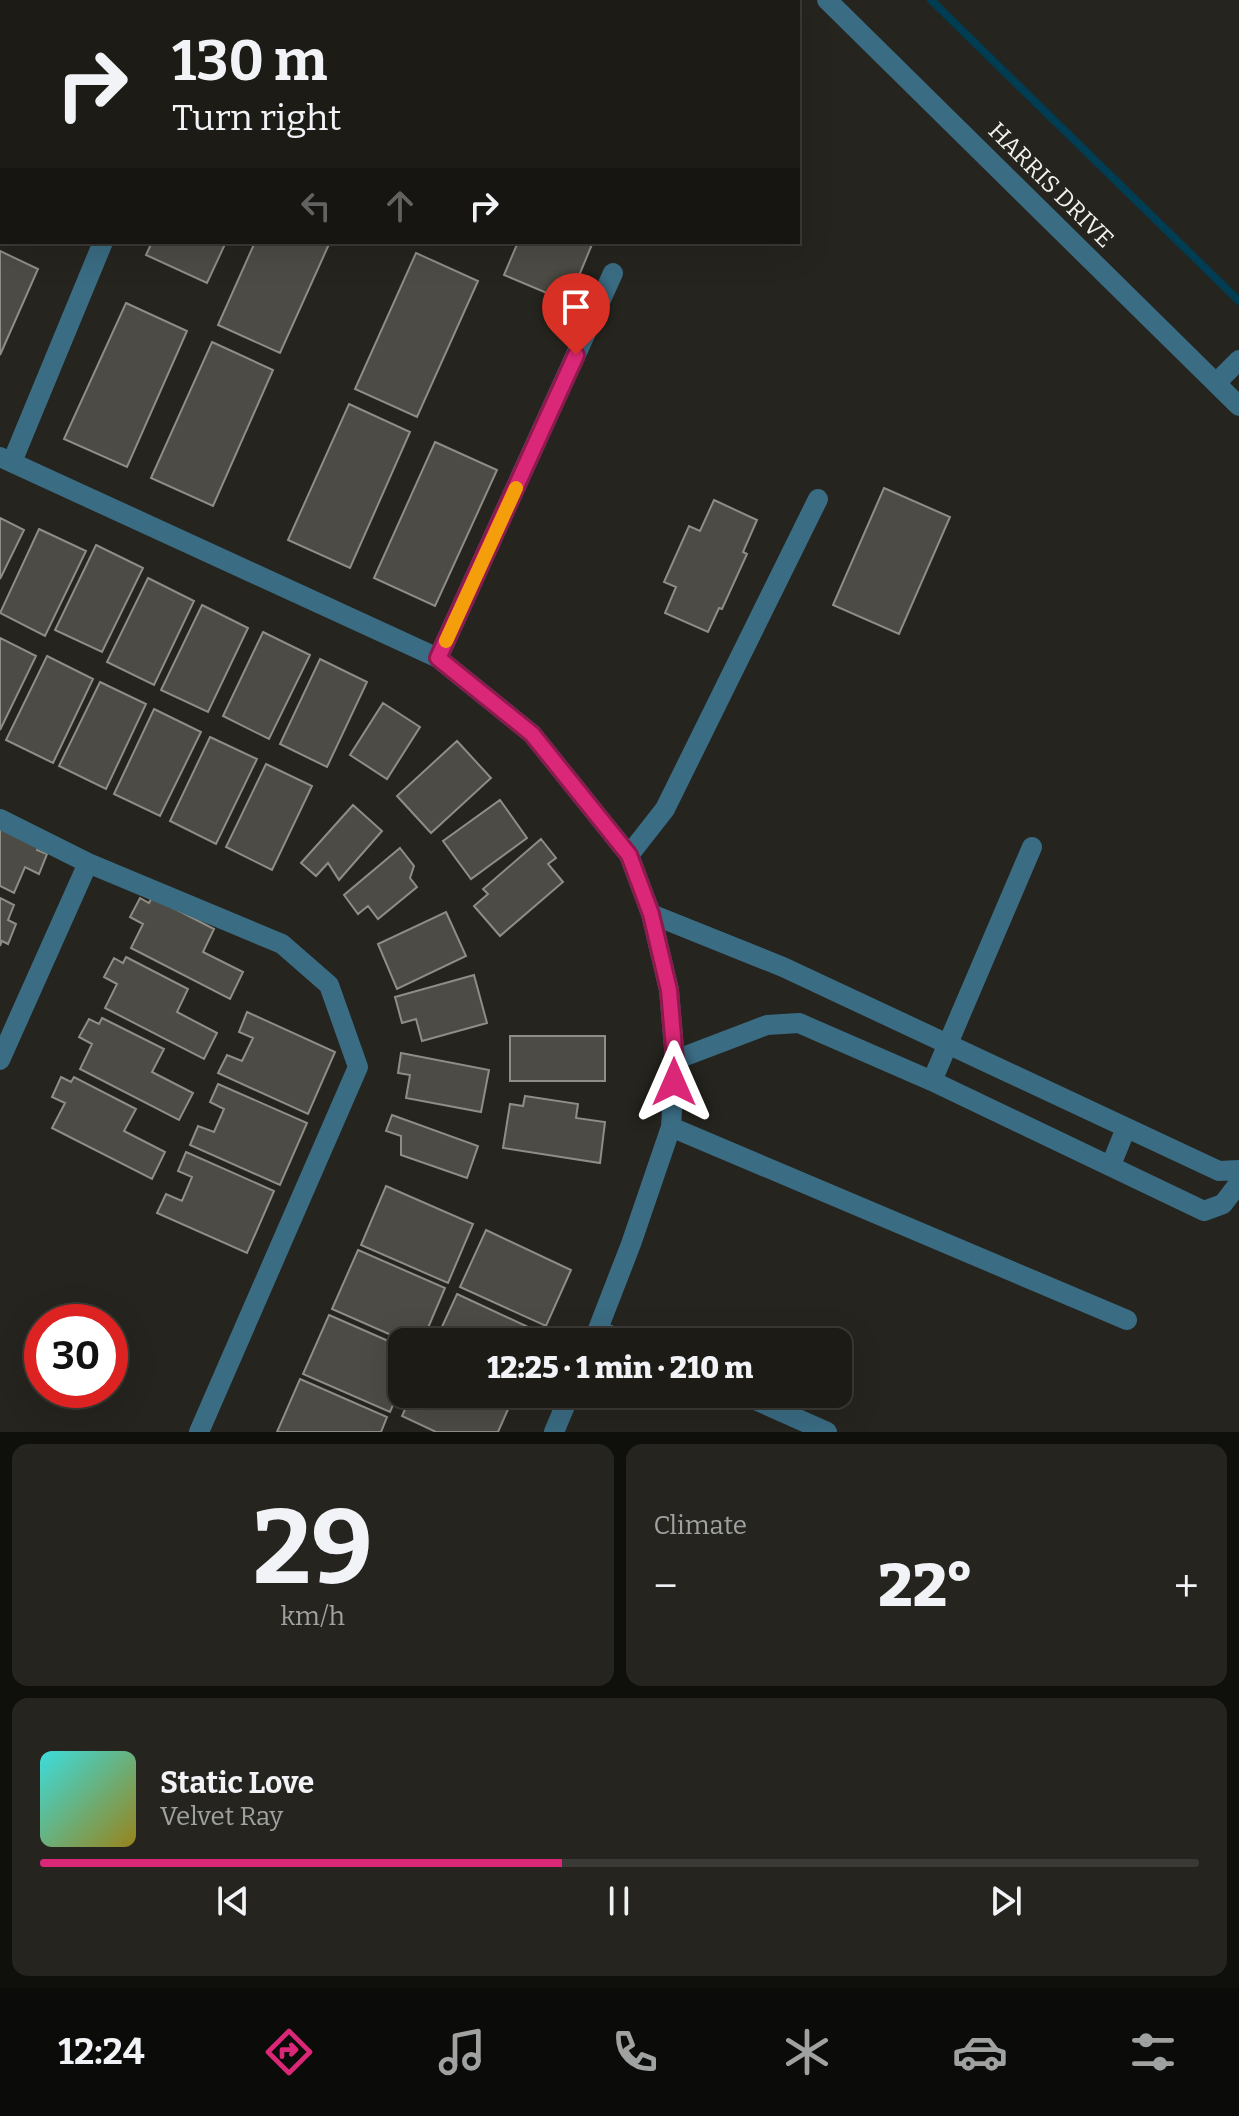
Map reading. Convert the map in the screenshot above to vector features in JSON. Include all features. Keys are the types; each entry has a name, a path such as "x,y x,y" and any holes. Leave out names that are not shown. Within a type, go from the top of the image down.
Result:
{"street":[{"name":"HARRIS DRIVE","path":"827,0 1239,406"},
{"path":"102,244 6,459 438,658 532,734 629,855 651,914 669,990 675,1060 671,1127 599,1328"},
{"path":"438,658 613,273"},
{"path":"1216,383 1239,360"},
{"path":"629,855 665,809 818,499"},
{"path":"0,819 88,863 282,944 329,985 358,1067 199,1432"},
{"path":"932,1081 1032,847"},
{"path":"0,1060 88,863"},
{"path":"651,914 783,967 1219,1171 1239,1170"},
{"path":"675,1060 767,1025 799,1023 932,1081 1204,1211 1223,1204 1239,1183"},
{"path":"671,1127 1127,1320"},
{"path":"1111,1165 1126,1128"},
{"path":"554,1432 564,1408"},
{"path":"773,1408 827,1432"}],"building":[{"path":"151,244 225,244 207,283 146,255"},
{"path":"254,244 329,244 280,353 218,325"},
{"path":"517,244 592,244 568,302 504,275"},
{"path":"0,251 38,269 0,355"},
{"path":"416,253 478,281 417,417 355,389"},
{"path":"126,303 187,331 127,467 64,439"},
{"path":"212,342 273,370 213,506 151,478"},
{"path":"349,404 410,432 350,568 288,540"},
{"path":"435,442 497,470 435,606 374,578"},
{"path":"884,488 950,517 899,634 833,605"},
{"path":"714,500 757,520 743,552 747,554 708,632 665,613 676,587 664,582 689,526 700,531"},
{"path":"0,518 24,530 0,579"},
{"path":"39,529 86,551 45,636 0,613"},
{"path":"96,545 143,568 102,652 55,630"},
{"path":"148,578 194,601 154,685 107,662"},
{"path":"202,605 248,628 208,712 161,690"},
{"path":"263,632 310,655 269,739 223,716"},
{"path":"0,638 36,656 0,730"},
{"path":"47,656 93,679 53,763 6,740"},
{"path":"320,659 367,682 327,767 280,744"},
{"path":"100,682 146,704 106,789 59,766"},
{"path":"383,703 420,727 387,779 350,755"},
{"path":"154,709 201,732 160,816 114,794"},
{"path":"210,737 257,759 216,844 170,821"},
{"path":"457,741 491,778 431,833 397,796"},
{"path":"266,764 312,786 272,870 226,847"},
{"path":"500,800 527,838 471,879 443,841"},
{"path":"353,805 382,831 339,880 328,863 316,876 301,863"},
{"path":"0,825 40,843 37,850 47,854 39,874 25,867 14,893 0,886"},
{"path":"541,839 556,858 548,864 563,882 500,936 474,906 488,894 483,889"},
{"path":"400,848 414,866 410,878 417,887 378,919 368,906 358,914 344,895"},
{"path":"152,897 214,929 203,952 243,972 230,999 131,948 143,924 130,917 140,898 149,903"},
{"path":"0,898 14,905 8,920 16,924 8,944 2,941 0,946"},
{"path":"446,912 466,956 397,989 378,944"},
{"path":"126,957 188,989 177,1012 217,1033 204,1059 105,1008 117,984 104,977 114,958 123,963"},
{"path":"474,975 487,1023 422,1041 416,1019 402,1023 395,997"},
{"path":"247,1012 335,1052 308,1114 218,1073 227,1055 242,1061 253,1038 239,1032"},
{"path":"102,1018 164,1049 152,1072 193,1093 179,1120 80,1069 92,1044 79,1037 89,1019 99,1024"},
{"path":"510,1036 605,1036 605,1081 510,1081"},
{"path":"401,1053 489,1070 481,1112 406,1098 410,1075 398,1073"},
{"path":"61,1077 71,1082 74,1077 136,1109 124,1131 165,1152 152,1179 52,1128 65,1103 52,1097"},
{"path":"218,1084 307,1123 280,1185 190,1145 198,1126 214,1132 224,1109 210,1102"},
{"path":"525,1096 578,1104 576,1118 605,1122 600,1163 503,1148 510,1104 523,1106"},
{"path":"392,1115 478,1146 467,1178 401,1155 401,1136 386,1131"},
{"path":"186,1152 274,1191 247,1253 157,1213 166,1194 182,1201 192,1177 178,1171"},
{"path":"386,1186 473,1224 448,1283 361,1245"},
{"path":"486,1230 571,1270 546,1326 460,1287"},
{"path":"358,1250 445,1288 428,1328 388,1328 388,1334 332,1309"},
{"path":"457,1294 530,1328 441,1328"},
{"path":"329,1315 388,1341 388,1408 392,1408 390,1412 303,1374"},
{"path":"300,1379 387,1417 381,1432 277,1432"},
{"path":"406,1408 509,1408 498,1432 436,1432 402,1416"}],"waterway":[{"path":"931,0 1239,301"}],"slow traffic":[{"path":"446,641 516,488"}],"route":[{"path":"576,355 438,658 532,734 629,855 651,914 669,990 674,1082"}]}
